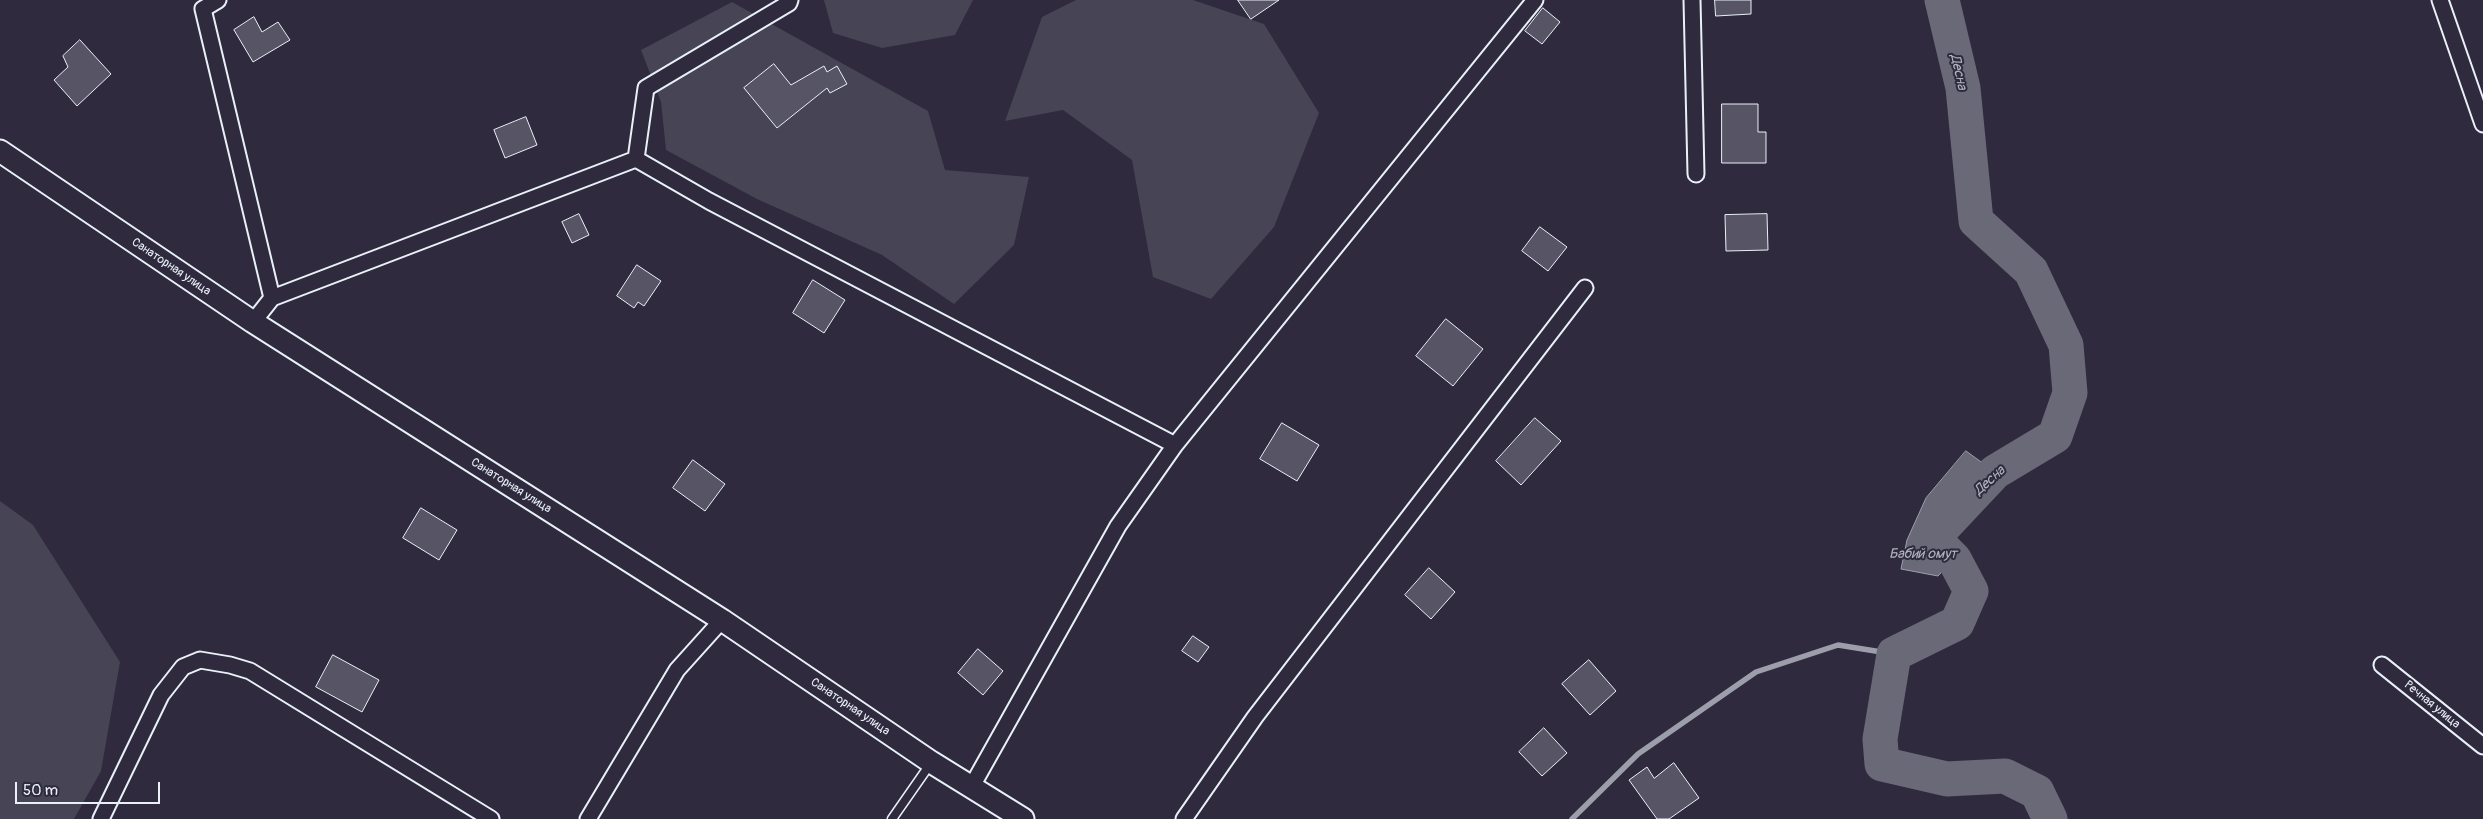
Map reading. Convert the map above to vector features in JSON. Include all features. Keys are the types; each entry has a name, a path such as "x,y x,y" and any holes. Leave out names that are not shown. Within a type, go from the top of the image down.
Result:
{"street":[{"path":"218,0 204,9 272,298"},
{"path":"972,786 1118,526 1175,445 1535,0"},
{"path":"1692,0 1696,174"},
{"path":"2440,0 2483,124"},
{"path":"636,159 646,88 792,1"},
{"name":"Санаторная улица","path":"0,151 253,322 722,620 932,762 1023,819"},
{"path":"253,322 272,298 636,159"},
{"path":"636,159 709,200 1175,445"},
{"path":"1184,819 1255,717 1585,288"},
{"path":"588,819 678,670 722,620"},
{"path":"101,819 161,695 183,667 200,660 250,671 490,819"},
{"name":"Речная улица","path":"2382,665 2483,746"}],"lane":[{"path":"892,819 932,762"}],"shaded area":[{"path":"824,0 973,0 955,35 882,48 833,33"},
{"path":"1076,0 1193,0 1264,24 1319,113 1274,227 1211,299 1153,277 1132,160 1063,110 1005,121 1042,17"},
{"path":"732,2 928,111 945,170 1029,177 1014,245 954,304 882,255 757,199 666,150 661,102 641,50"},
{"path":"0,501 33,525 120,662 101,771 74,819 0,819"}],"water":[{"name":"Бабий омут","path":"1966,451 1995,472 1933,537 1954,559 1938,576 1901,569 1907,540 1926,498"}],"building":[{"path":"1238,0 1279,0 1251,19"},
{"path":"1715,0 1751,0 1751,14 1716,16"},
{"path":"1543,8 1560,22 1542,44 1525,31"},
{"path":"254,17 262,32 278,22 290,40 253,62 234,30"},
{"path":"80,40 111,74 77,106 54,80 68,67 63,56"},
{"path":"774,64 791,85 824,66 827,72 837,66 847,84 830,93 827,88 777,128 744,88"},
{"path":"1722,104 1758,104 1758,132 1766,132 1766,163 1722,163"},
{"path":"526,117 537,145 505,158 494,130"},
{"path":"579,214 589,235 572,243 562,222"},
{"path":"1767,214 1768,250 1726,251 1725,215"},
{"path":"1540,227 1567,247 1548,271 1522,251"},
{"path":"637,265 661,281 644,306 638,302 634,308 617,296"},
{"path":"813,280 845,300 824,333 793,313"},
{"path":"1446,319 1483,349 1453,386 1416,356"},
{"path":"1535,418 1561,441 1521,485 1496,461"},
{"path":"1282,423 1319,445 1297,481 1260,459"},
{"path":"693,460 725,484 705,511 673,488"},
{"path":"421,508 457,530 439,560 403,538"},
{"path":"1429,568 1455,592 1431,619 1405,595"},
{"path":"1193,636 1209,647 1198,662 1182,651"},
{"path":"978,649 1003,671 983,695 958,673"},
{"path":"333,655 379,680 362,712 316,687"},
{"path":"1589,660 1616,691 1590,715 1562,684"},
{"path":"1544,728 1567,753 1542,776 1519,752"},
{"path":"1674,763 1699,798 1669,819 1657,819 1629,780 1647,767 1654,778"}],"waterway":[{"name":"Десна","path":"1942,0 1963,88 1976,221 2031,271 2066,345 2070,393 2055,436 1995,472 1933,538 1954,559 1971,591 1957,623 1894,654 1880,739 1882,764 1947,779 2005,776 2037,792 2050,819"},
{"path":"1572,819 1638,754 1756,672 1838,645 1894,654"}]}
